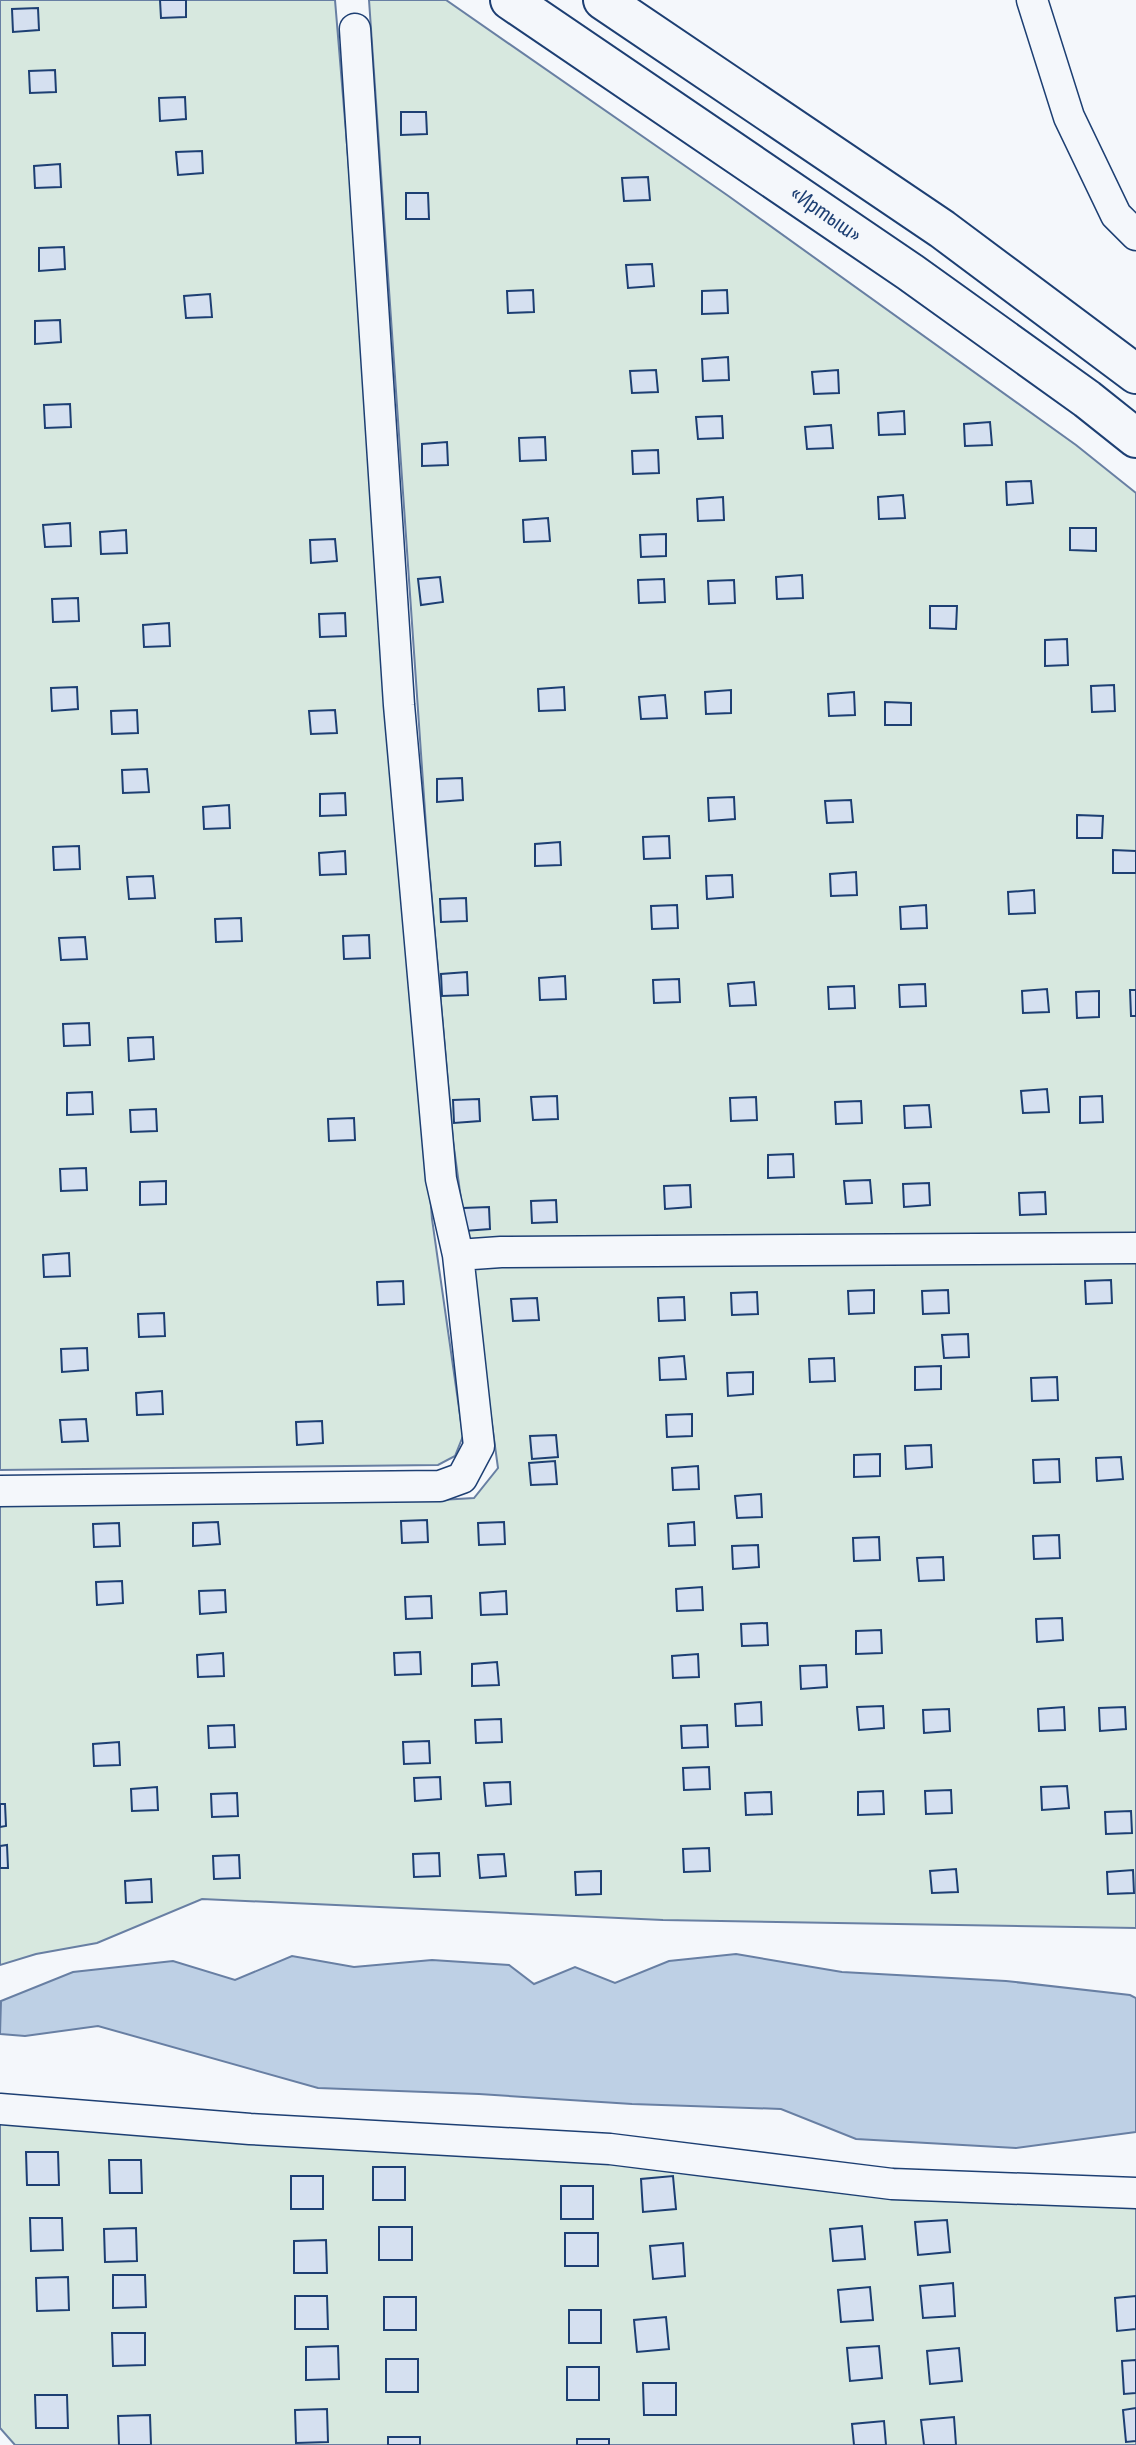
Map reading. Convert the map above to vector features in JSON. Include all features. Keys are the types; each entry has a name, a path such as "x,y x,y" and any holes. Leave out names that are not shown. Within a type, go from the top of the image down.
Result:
{"highway":[{"name":"«Иртыш»","path":"510,0 911,272 1087,399 1136,438"},
{"path":"603,0 942,229 1136,374"}],"street":[{"path":"1032,0 1069,117 1116,215 1136,235"},
{"path":"0,1491 440,1486 462,1478 479,1446 458,1255 441,1180 399,705 355,29"},
{"path":"458,1255 514,1252 1136,1248"},
{"path":"0,2109 250,2129 610,2149 892,2184 1136,2193"}],"shaded area":[{"path":"0,0 335,0 432,1219 463,1436 455,1456 438,1465 0,1470"},
{"path":"369,0 446,0 727,195 1076,445 1136,493 1136,1928 663,1920 202,1899 97,1943 36,1954 0,1965 0,1497 423,1501 474,1498 498,1468 453,1141 428,855"},
{"path":"0,2121 540,2155 1136,2206 1136,2445 15,2445 0,2428"}],"water":[{"path":"736,1954 842,1972 1006,1981 1130,1995 1136,1998 1136,2132 1016,2148 856,2139 781,2109 318,2088 98,2026 25,2036 0,2034 1,2001 73,1972 173,1961 235,1980 292,1956 354,1967 432,1960 509,1965 534,1984 575,1967 615,1983 669,1961"}],"building":[{"path":"160,0 186,0 186,17 161,18"},
{"path":"38,8 39,30 13,32 12,9"},
{"path":"55,70 56,92 30,93 29,71"},
{"path":"185,97 186,119 160,121 159,98"},
{"path":"401,112 426,112 427,134 401,135"},
{"path":"202,151 203,173 178,175 176,152"},
{"path":"60,164 61,187 35,188 34,166"},
{"path":"648,177 650,200 624,201 622,178"},
{"path":"406,193 428,193 429,219 406,219"},
{"path":"64,247 65,269 39,271 39,248"},
{"path":"652,264 654,286 628,288 626,265"},
{"path":"533,290 534,312 508,313 507,291"},
{"path":"727,290 728,313 702,314 702,291"},
{"path":"210,294 212,317 186,318 184,296"},
{"path":"60,320 61,342 35,344 35,321"},
{"path":"728,357 729,380 703,381 702,359"},
{"path":"656,370 658,392 632,393 630,371"},
{"path":"838,370 839,393 814,394 812,372"},
{"path":"70,404 71,427 45,428 44,405"},
{"path":"904,411 905,434 879,435 878,413"},
{"path":"722,416 723,438 698,439 696,417"},
{"path":"990,422 992,445 965,446 964,424"},
{"path":"831,425 833,448 807,449 805,427"},
{"path":"545,437 546,460 520,461 519,438"},
{"path":"447,442 448,465 422,466 422,444"},
{"path":"658,450 659,473 633,474 632,451"},
{"path":"1031,481 1033,503 1007,505 1006,482"},
{"path":"903,495 905,518 879,519 878,497"},
{"path":"723,497 724,520 698,521 697,499"},
{"path":"548,518 550,541 524,542 523,520"},
{"path":"70,523 71,546 45,547 43,525"},
{"path":"1070,528 1096,528 1096,551 1070,550"},
{"path":"126,530 127,553 101,554 100,532"},
{"path":"666,534 666,556 641,557 640,535"},
{"path":"335,539 337,561 311,563 310,540"},
{"path":"802,575 803,598 777,599 776,577"},
{"path":"440,577 443,602 421,605 418,579"},
{"path":"664,579 665,602 639,603 638,580"},
{"path":"734,580 735,603 709,604 708,581"},
{"path":"78,598 79,621 53,622 52,599"},
{"path":"930,606 957,606 956,629 930,628"},
{"path":"345,613 346,636 320,637 319,614"},
{"path":"169,623 170,646 144,647 143,625"},
{"path":"1067,639 1068,665 1045,666 1045,640"},
{"path":"1114,685 1115,711 1092,712 1091,686"},
{"path":"77,687 78,709 52,711 51,688"},
{"path":"564,687 565,710 539,711 538,689"},
{"path":"731,690 731,713 706,714 705,692"},
{"path":"854,692 855,715 829,716 828,694"},
{"path":"665,695 667,718 641,719 639,697"},
{"path":"885,702 911,703 911,725 885,725"},
{"path":"137,710 138,733 112,734 111,711"},
{"path":"335,710 337,733 311,734 309,711"},
{"path":"147,769 149,792 123,793 122,770"},
{"path":"462,778 463,800 437,802 437,779"},
{"path":"345,793 346,815 320,816 320,794"},
{"path":"734,797 735,819 709,821 708,798"},
{"path":"851,800 853,822 827,823 825,801"},
{"path":"229,805 230,828 204,829 203,807"},
{"path":"1077,815 1103,816 1102,838 1077,838"},
{"path":"669,836 670,858 644,859 643,837"},
{"path":"560,842 561,865 535,866 535,844"},
{"path":"79,846 80,869 54,870 53,847"},
{"path":"1113,850 1136,851 1136,873 1113,873"},
{"path":"345,851 346,874 320,875 319,853"},
{"path":"856,872 857,895 831,896 830,874"},
{"path":"732,875 733,897 707,899 706,876"},
{"path":"153,876 155,898 129,899 127,877"},
{"path":"1034,890 1035,913 1009,914 1008,892"},
{"path":"466,898 467,921 441,922 440,899"},
{"path":"677,905 678,928 652,929 651,906"},
{"path":"926,905 927,928 901,929 900,907"},
{"path":"241,918 242,941 216,942 215,919"},
{"path":"369,935 370,958 344,959 343,936"},
{"path":"85,937 87,959 61,960 59,938"},
{"path":"467,972 468,995 442,996 441,974"},
{"path":"565,976 566,999 540,1000 539,978"},
{"path":"679,979 680,1002 654,1003 653,980"},
{"path":"754,982 756,1005 730,1006 728,984"},
{"path":"925,984 926,1006 900,1007 899,985"},
{"path":"854,986 855,1008 829,1009 828,987"},
{"path":"1047,989 1049,1012 1023,1013 1022,991"},
{"path":"1130,990 1136,990 1136,1016 1131,1016"},
{"path":"1099,991 1099,1017 1077,1018 1076,992"},
{"path":"89,1023 90,1045 64,1046 63,1024"},
{"path":"153,1037 154,1059 129,1061 128,1038"},
{"path":"1047,1089 1049,1112 1023,1113 1021,1091"},
{"path":"92,1092 93,1114 67,1115 67,1093"},
{"path":"557,1096 558,1119 533,1120 531,1097"},
{"path":"1102,1096 1103,1122 1080,1123 1080,1097"},
{"path":"756,1097 757,1120 731,1121 730,1098"},
{"path":"479,1099 480,1121 454,1123 453,1100"},
{"path":"861,1101 862,1123 836,1124 835,1102"},
{"path":"929,1105 931,1127 905,1128 904,1106"},
{"path":"156,1109 157,1131 131,1132 130,1110"},
{"path":"354,1118 355,1140 329,1141 328,1119"},
{"path":"793,1154 794,1177 768,1178 768,1155"},
{"path":"86,1168 87,1190 61,1191 60,1169"},
{"path":"870,1180 872,1203 846,1204 844,1181"},
{"path":"166,1181 166,1204 140,1205 140,1182"},
{"path":"929,1183 930,1205 904,1207 903,1184"},
{"path":"690,1185 691,1207 665,1209 664,1186"},
{"path":"1045,1192 1046,1214 1020,1215 1019,1193"},
{"path":"556,1200 557,1222 532,1223 531,1201"},
{"path":"489,1207 490,1229 464,1231 463,1208"},
{"path":"69,1253 70,1276 44,1277 43,1255"},
{"path":"1111,1280 1112,1303 1086,1304 1085,1281"},
{"path":"403,1281 404,1304 378,1305 377,1282"},
{"path":"874,1290 874,1313 849,1314 848,1291"},
{"path":"948,1290 949,1313 923,1314 922,1291"},
{"path":"757,1292 758,1314 732,1315 731,1293"},
{"path":"684,1297 685,1320 659,1321 658,1298"},
{"path":"537,1298 539,1320 513,1321 511,1299"},
{"path":"164,1313 165,1336 139,1337 138,1314"},
{"path":"968,1334 969,1357 944,1358 942,1335"},
{"path":"87,1348 88,1370 62,1372 61,1349"},
{"path":"684,1356 686,1379 660,1380 659,1358"},
{"path":"834,1358 835,1381 810,1382 809,1359"},
{"path":"941,1366 941,1389 915,1390 915,1367"},
{"path":"753,1372 753,1394 728,1396 727,1373"},
{"path":"1057,1377 1058,1400 1032,1401 1031,1378"},
{"path":"162,1391 163,1414 137,1415 136,1393"},
{"path":"692,1414 692,1436 667,1437 666,1415"},
{"path":"86,1419 88,1441 62,1442 60,1420"},
{"path":"322,1421 323,1443 297,1445 296,1422"},
{"path":"556,1435 558,1457 532,1459 530,1436"},
{"path":"931,1445 932,1467 906,1469 905,1446"},
{"path":"880,1454 880,1476 854,1477 854,1455"},
{"path":"1121,1457 1123,1479 1097,1481 1096,1458"},
{"path":"1059,1459 1060,1482 1034,1483 1033,1460"},
{"path":"555,1461 557,1484 531,1485 529,1463"},
{"path":"698,1466 699,1489 673,1490 672,1468"},
{"path":"761,1494 762,1517 737,1518 735,1496"},
{"path":"427,1520 428,1542 402,1543 401,1521"},
{"path":"218,1522 220,1544 193,1546 193,1523"},
{"path":"504,1522 505,1544 479,1545 478,1523"},
{"path":"694,1522 695,1545 669,1546 668,1524"},
{"path":"119,1523 120,1546 94,1547 93,1524"},
{"path":"1059,1535 1060,1558 1034,1559 1033,1536"},
{"path":"879,1537 880,1560 854,1561 853,1538"},
{"path":"758,1545 759,1567 733,1569 732,1546"},
{"path":"943,1557 944,1580 919,1581 917,1558"},
{"path":"122,1581 123,1603 97,1605 96,1582"},
{"path":"702,1587 703,1610 677,1611 676,1589"},
{"path":"225,1590 226,1612 200,1614 199,1591"},
{"path":"506,1591 507,1614 481,1615 480,1593"},
{"path":"431,1596 432,1618 406,1619 405,1597"},
{"path":"1062,1618 1063,1640 1037,1642 1036,1619"},
{"path":"767,1623 768,1645 742,1646 741,1624"},
{"path":"881,1630 882,1653 856,1654 856,1631"},
{"path":"420,1652 421,1674 395,1675 394,1653"},
{"path":"223,1653 224,1676 198,1677 197,1655"},
{"path":"698,1654 699,1677 673,1678 672,1656"},
{"path":"497,1662 499,1685 472,1686 472,1664"},
{"path":"826,1665 827,1687 801,1689 800,1666"},
{"path":"761,1702 762,1725 736,1726 735,1704"},
{"path":"883,1706 884,1728 859,1730 857,1707"},
{"path":"1064,1707 1065,1730 1039,1731 1038,1709"},
{"path":"1125,1707 1126,1729 1100,1731 1099,1708"},
{"path":"949,1709 950,1731 924,1733 923,1710"},
{"path":"501,1719 502,1742 476,1743 475,1720"},
{"path":"234,1725 235,1747 209,1748 208,1726"},
{"path":"707,1725 708,1747 682,1748 681,1726"},
{"path":"429,1741 430,1763 404,1764 403,1742"},
{"path":"119,1742 120,1765 94,1766 93,1744"},
{"path":"709,1767 710,1789 684,1790 683,1768"},
{"path":"440,1777 441,1799 415,1801 414,1778"},
{"path":"510,1782 511,1804 486,1806 484,1783"},
{"path":"1067,1786 1069,1808 1042,1810 1041,1787"},
{"path":"157,1787 158,1810 132,1811 131,1789"},
{"path":"951,1790 952,1813 926,1814 925,1791"},
{"path":"883,1791 884,1814 858,1815 858,1792"},
{"path":"771,1792 772,1814 746,1815 745,1793"},
{"path":"237,1793 238,1816 212,1817 211,1794"},
{"path":"0,1804 5,1804 6,1826 0,1827"},
{"path":"1131,1811 1132,1833 1106,1834 1105,1812"},
{"path":"7,1845 8,1868 0,1868 0,1846"},
{"path":"709,1848 710,1871 684,1872 683,1849"},
{"path":"439,1853 440,1876 414,1877 413,1854"},
{"path":"504,1854 506,1876 480,1878 478,1855"},
{"path":"239,1855 240,1878 214,1879 213,1856"},
{"path":"956,1869 958,1892 932,1893 930,1871"},
{"path":"1133,1870 1134,1893 1108,1894 1107,1872"},
{"path":"601,1871 601,1894 576,1895 575,1872"},
{"path":"151,1879 152,1902 126,1903 125,1881"},
{"path":"26,2152 58,2152 59,2185 27,2185"},
{"path":"109,2160 141,2160 142,2193 110,2193"},
{"path":"373,2167 405,2167 405,2200 373,2200"},
{"path":"291,2176 323,2176 323,2209 291,2209"},
{"path":"673,2176 676,2209 643,2212 641,2179"},
{"path":"561,2186 593,2186 593,2219 561,2219"},
{"path":"30,2218 62,2218 63,2250 31,2251"},
{"path":"947,2220 950,2252 918,2255 915,2222"},
{"path":"862,2226 865,2259 833,2261 830,2229"},
{"path":"379,2227 412,2227 412,2260 379,2260"},
{"path":"136,2228 137,2261 105,2262 104,2229"},
{"path":"565,2233 598,2233 598,2266 565,2266"},
{"path":"326,2240 327,2273 294,2273 294,2241"},
{"path":"683,2243 685,2276 653,2279 650,2246"},
{"path":"113,2275 145,2275 146,2307 113,2308"},
{"path":"68,2277 69,2310 37,2311 36,2278"},
{"path":"953,2283 955,2316 923,2318 920,2286"},
{"path":"870,2287 873,2320 841,2322 838,2290"},
{"path":"295,2296 327,2296 328,2329 295,2329"},
{"path":"1136,2296 1136,2329 1117,2331 1115,2298"},
{"path":"384,2297 416,2297 416,2330 384,2330"},
{"path":"569,2310 601,2310 601,2343 569,2343"},
{"path":"666,2317 669,2349 637,2352 634,2320"},
{"path":"112,2333 145,2333 145,2365 113,2366"},
{"path":"338,2346 339,2379 306,2380 306,2347"},
{"path":"879,2346 882,2378 850,2381 847,2348"},
{"path":"959,2348 962,2381 930,2384 927,2351"},
{"path":"386,2359 418,2359 418,2392 386,2392"},
{"path":"1136,2360 1136,2393 1124,2394 1122,2361"},
{"path":"567,2367 599,2367 599,2400 567,2400"},
{"path":"643,2383 676,2383 676,2415 644,2415"},
{"path":"35,2395 67,2395 68,2428 36,2428"},
{"path":"1136,2408 1136,2441 1126,2442 1123,2410"},
{"path":"327,2409 328,2442 296,2443 295,2410"},
{"path":"150,2415 151,2445 119,2445 118,2416"},
{"path":"954,2417 956,2445 924,2445 921,2420"},
{"path":"884,2421 886,2445 854,2445 852,2424"},
{"path":"388,2437 420,2437 420,2445 388,2445"},
{"path":"577,2439 609,2439 609,2445 577,2445"}]}
